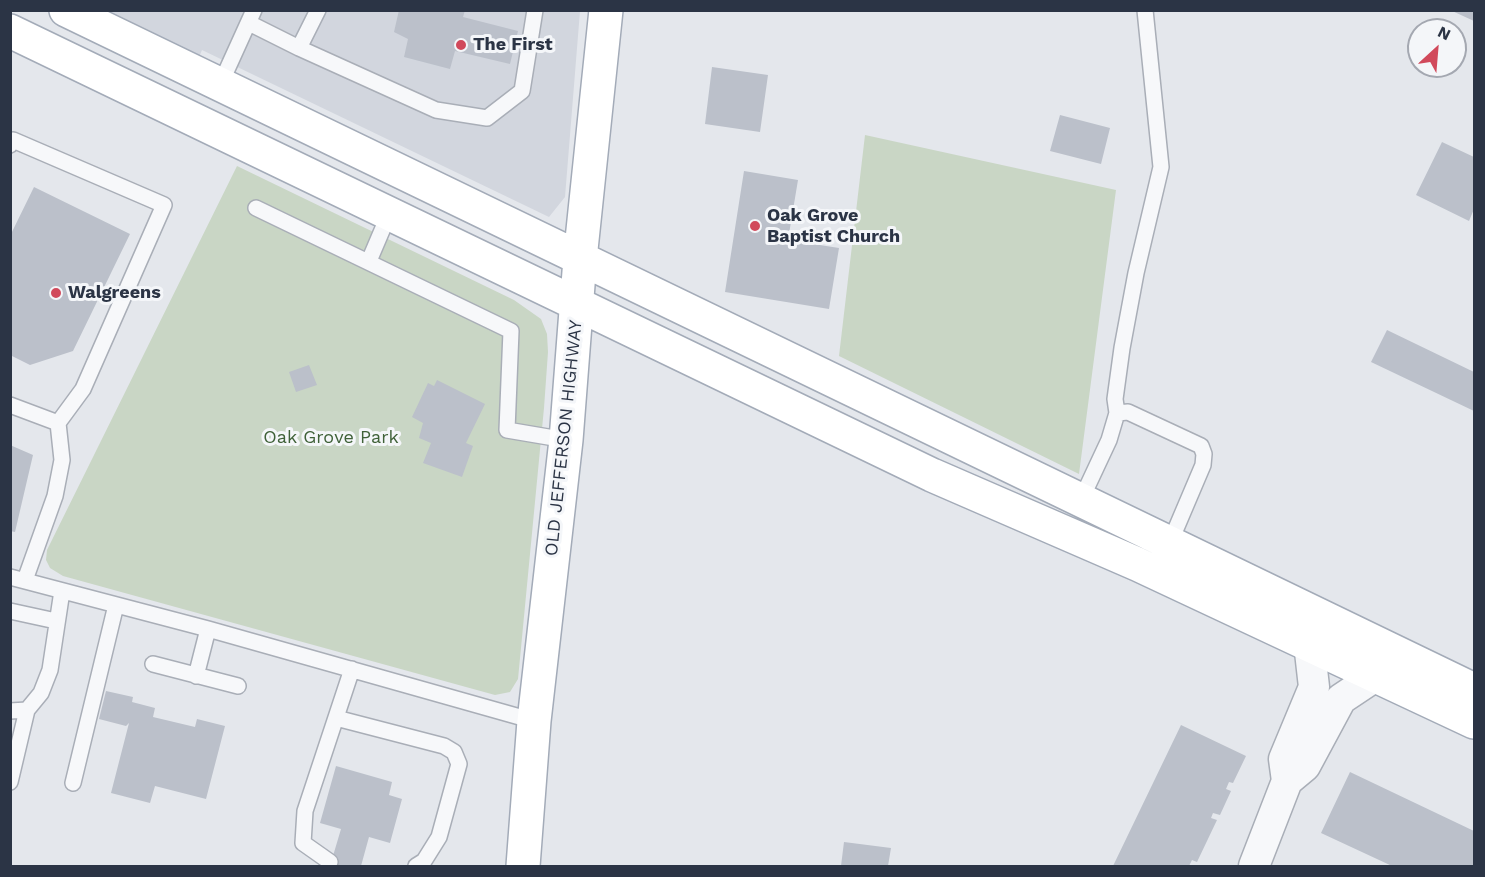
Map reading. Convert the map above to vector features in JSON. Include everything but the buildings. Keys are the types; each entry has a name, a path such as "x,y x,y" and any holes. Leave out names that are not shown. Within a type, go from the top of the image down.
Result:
{"main road":[{"path":"66,10 109,20 220,85 1169,545 1474,690"},
{"name":"OLD JEFFERSON HIGHWAY","path":"523,867 534,721 566,441 580,259 606,10"},
{"path":"10,31 932,475 1309,643 1474,722"}],"street":[{"path":"1309,643 1319,710"},
{"path":"1258,865 1287,781 1284,759 1319,710 1341,699 1377,675"}],"lane":[{"path":"299,48 318,10"},
{"path":"220,85 251,17 299,48 436,110 488,118 522,91 535,10"},
{"path":"1080,502 1109,440 1117,413 1115,399 1124,339 1161,167 1145,10"},
{"path":"10,145 13,140 164,205 82,389 57,423 62,460 55,496 18,579 208,629 534,721"},
{"path":"256,208 511,331 507,430 566,441"},
{"path":"369,261 389,214"},
{"path":"10,405 57,423"},
{"path":"1117,413 1128,412 1201,446 1204,454 1203,465 1169,545"},
{"path":"10,782 27,710 41,693 50,670 62,591"},
{"path":"74,783 116,605"},
{"path":"10,611 57,621"},
{"path":"196,676 208,629"},
{"path":"153,664 238,687"},
{"path":"330,862 303,843 305,811 352,669"},
{"path":"10,711 27,710"},
{"path":"336,718 444,746 454,752 459,764 440,837 424,861 416,867"}],"shaded area":[{"path":"103,11 580,11 565,197 549,217 202,50 199,57"}],"green space":[{"path":"865,135 1116,190 1079,474 839,356"},
{"name":"Oak Grove Park","path":"237,166 514,300 541,319 547,334 548,352 544,408 518,679 510,692 495,695 63,576 50,568 46,560 47,550"}],"place":[{"name":"The First","path":"461,45"},
{"name":"Oak Grove Baptist Church","path":"755,226"},
{"name":"Walgreens","path":"56,293"}]}
